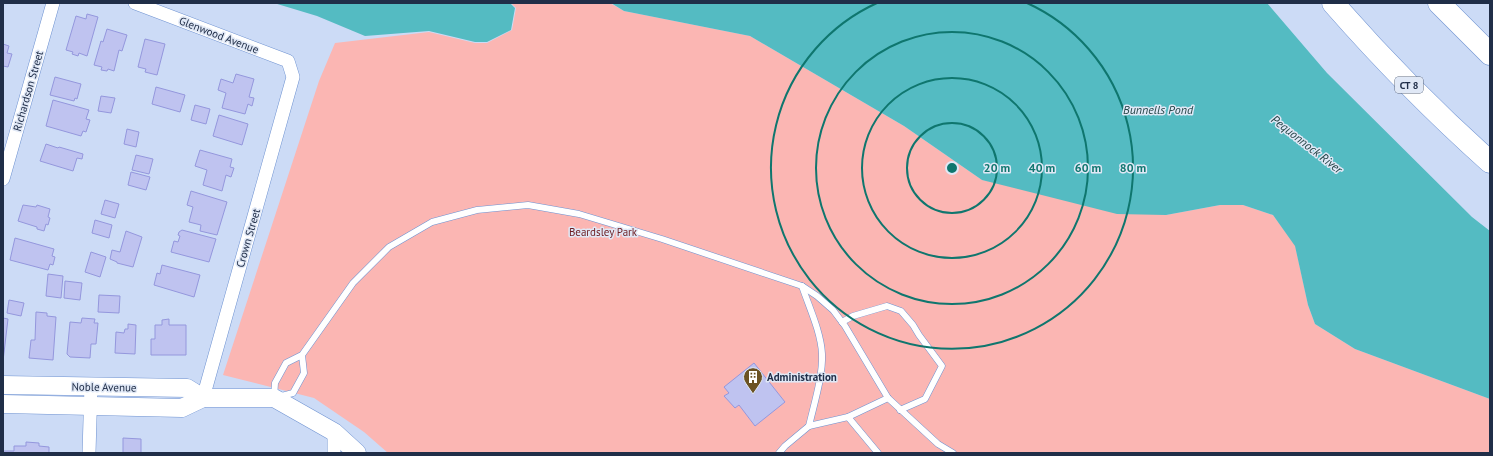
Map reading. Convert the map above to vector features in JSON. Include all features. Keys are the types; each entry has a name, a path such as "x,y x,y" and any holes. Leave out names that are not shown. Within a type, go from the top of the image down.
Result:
{"highway":[{"name":"CT 8","path":"1333,3 1380,56 1412,89 1456,132 1490,162"},
{"path":"1439,3 1490,54"}],"main road":[{"name":"Noble Avenue","path":"3,385 187,388 203,398"},
{"name":"Noble Avenue","path":"3,404 182,408 203,398 274,398 334,432 357,453"}],"street":[{"name":"Richardson Street","path":"3,179 53,3"},
{"name":"Glenwood Avenue","path":"135,3 288,61 293,77"},
{"name":"Crown Street","path":"203,398 293,77"},
{"path":"89,453 91,386"},
{"path":"334,432 334,453"}],"lane":[{"path":"302,355 304,373 293,393 274,398 275,383 286,363 302,355 353,283 389,247 432,222 477,210 528,206 579,214 662,239 802,286 817,296 833,310 842,322 888,398 945,451 953,453"},
{"path":"802,286 817,331 822,353 821,371 809,426"},
{"path":"842,322 853,316 887,306 901,311 913,325 942,366 925,399 900,410"},
{"path":"779,453 809,426 848,417 888,398"},
{"path":"848,417 878,453"}],"green space":[{"name":"Beardsley Park","path":"511,3 610,3 624,11 750,36 904,126 982,180 1166,215 1220,205 1243,205 1273,215 1295,245 1308,305 1315,324 1355,349 1490,399 1490,453 388,453 364,432 314,398 223,375 319,81 335,43 429,32 475,43 487,43 512,30 516,8"}],"water":[{"path":"274,3 510,3 515,8 511,30 487,42 475,42 429,31 365,36 317,16"},
{"name":"Bunnells Pond","path":"611,3 1267,3 1327,73 1472,217 1490,231 1490,399 1355,349 1315,324 1308,305 1295,246 1273,215 1243,205 1220,205 1166,215 1117,214 982,180 904,126 750,36 624,11"}],"building":[{"path":"87,14 98,17 87,56 79,53 78,56 72,54 73,52 66,50 76,16 86,19"},
{"path":"107,29 127,35 122,51 119,50 114,71 108,69 107,71 101,70 102,67 94,65 101,41 103,42"},
{"path":"145,39 165,44 157,75 145,72 146,69 138,67"},
{"path":"3,44 9,46 7,53 12,54 8,67 3,66"},
{"path":"236,74 254,79 249,97 254,98 252,106 248,104 245,114 222,108 226,93 218,90 221,79 233,83"},
{"path":"55,77 81,84 77,99 75,98 74,101 50,95"},
{"path":"156,87 185,95 180,112 152,104"},
{"path":"101,96 115,98 111,113 98,111"},
{"path":"53,100 89,110 86,119 90,120 86,132 83,131 81,136 46,126"},
{"path":"195,105 210,109 206,124 191,120"},
{"path":"219,115 248,124 242,145 213,136"},
{"path":"127,129 139,132 136,147 124,144"},
{"path":"46,144 83,154 82,159 77,158 73,171 40,161"},
{"path":"200,150 232,159 230,167 234,168 231,177 226,175 222,191 203,185 207,170 195,166"},
{"path":"136,155 153,159 149,174 132,170"},
{"path":"131,172 150,177 146,190 128,185"},
{"path":"191,191 227,202 217,235 200,231 201,225 189,222 193,207 187,205"},
{"path":"105,200 119,204 115,218 101,214"},
{"path":"23,205 36,207 37,205 50,209 48,217 50,218 44,231 37,229 37,227 18,221"},
{"path":"95,220 112,225 109,238 92,233"},
{"path":"182,230 216,239 209,262 171,252 174,241 178,242 180,236 178,235 179,232"},
{"path":"126,231 142,237 133,267 117,263 110,259 112,250 120,252"},
{"path":"15,238 54,249 52,256 55,257 53,265 50,264 48,270 10,260"},
{"path":"91,252 106,257 100,277 85,272"},
{"path":"162,265 200,275 194,297 154,285 157,273 160,274"},
{"path":"48,274 63,276 61,298 46,296"},
{"path":"65,281 82,283 80,300 64,298"},
{"path":"99,295 120,296 119,313 98,312"},
{"path":"9,300 24,303 21,316 7,313"},
{"path":"36,312 47,313 47,316 56,317 53,360 29,358 31,340 35,340"},
{"path":"3,318 8,319 3,361"},
{"path":"82,318 95,319 94,323 98,323 96,344 91,344 90,358 70,357 67,354 70,322 81,323"},
{"path":"169,319 169,325 186,325 186,355 151,355 151,339 155,339 155,325 162,325 162,320"},
{"path":"128,324 136,325 135,354 115,353 116,332 124,333 125,329 128,329"},
{"name":"Administration","path":"754,363 785,402 755,426 739,405 735,408 724,396 729,393 724,387"},
{"path":"123,438 141,439 141,453 123,453"},
{"path":"26,442 39,443 39,446 49,447 49,453 3,453 3,451 14,451 14,446 26,446"}],"place":[{"name":"Administration","path":"753,394"}],"water label":[{"name":"Pequonnock River","path":"1307,144"}]}
